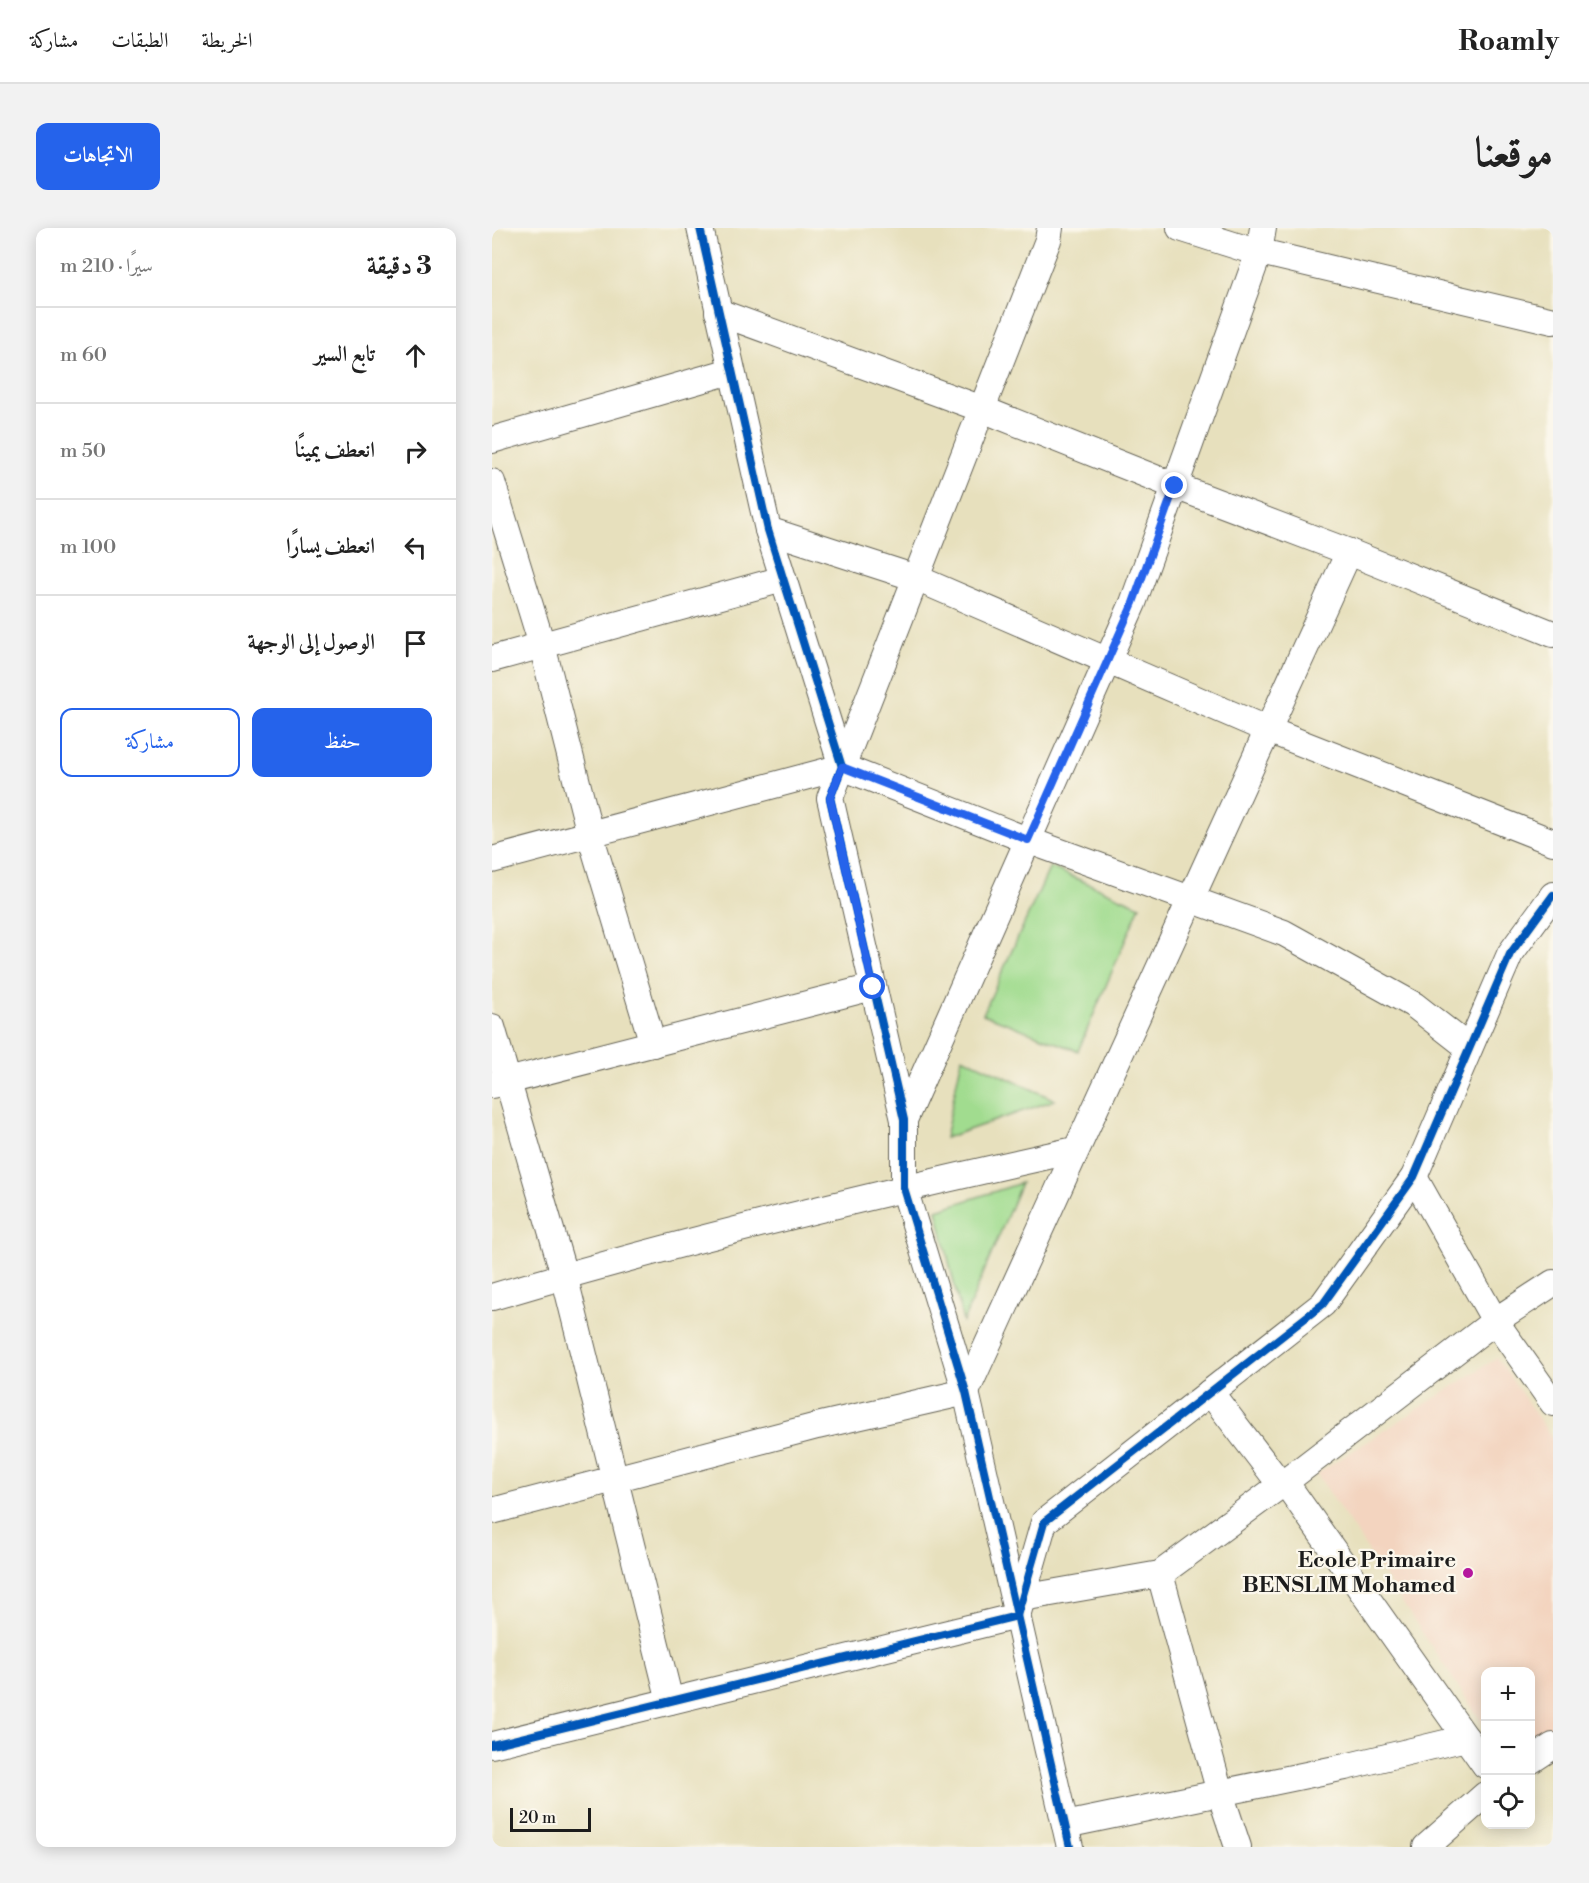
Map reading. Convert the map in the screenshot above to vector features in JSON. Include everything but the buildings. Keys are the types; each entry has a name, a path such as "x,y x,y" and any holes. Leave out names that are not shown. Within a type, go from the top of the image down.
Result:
{"street":[{"path":"700,228 768,530 842,767"},
{"path":"1050,228 1048,240 830,798 904,1120 904,1188 966,1392 1020,1607 1068,1836 1220,1793 1345,1767 1466,1738"},
{"path":"1180,228 1261,240 1553,321"},
{"path":"904,1120 1133,603 1261,240"},
{"path":"718,312 982,409 1553,634"},
{"path":"492,440 731,371"},
{"path":"492,482 542,645 590,834 653,1044"},
{"path":"768,530 916,578 1268,730 1553,842"},
{"path":"966,1392 1349,552"},
{"path":"492,658 783,579"},
{"path":"492,860 842,767 1028,840 1284,933 1414,1005 1469,1048"},
{"path":"1020,1607 1044,1522 1323,1304 1414,1177 1510,954 1553,895"},
{"path":"500,1083 873,987"},
{"path":"492,1027 500,1083 564,1275 670,1701"},
{"path":"492,1297 564,1275 904,1188 1075,1150"},
{"path":"1414,1177 1496,1322 1553,1403"},
{"path":"492,1745 670,1701 1020,1607 1160,1574 1283,1484 1496,1322 1553,1283"},
{"path":"492,1511 817,1426 966,1392"},
{"path":"1210,1392 1283,1484 1481,1759"},
{"path":"1160,1574 1220,1793 1238,1847"},
{"path":"1535,1758 1553,1746"},
{"path":"1438,1843 1481,1799"}],"shaded area":[{"name":"Ecole Primaire BENSLIM Mohamed","path":"1497,1358 1553,1439 1553,1728 1535,1741 1535,1667 1481,1667 1481,1721 1317,1474"}],"green space":[{"path":"1050,867 1140,906 1078,1051 983,1014"},
{"path":"962,1057 1055,1100 945,1138"},
{"path":"1021,1183 963,1322 937,1210"}],"cycle path":[{"path":"700,228 768,530 842,767 830,798 904,1120 904,1188 966,1392 1070,1847"},
{"path":"492,1745 1017,1616 1044,1522 1323,1304 1414,1177 1510,954 1553,895"}],"place":[{"name":"Ecole Primaire BENSLIM Mohamed","path":"1468,1573"}],"route":[{"path":"873,987 830,798 842,767 1028,840 1133,603 1175,486"}]}
